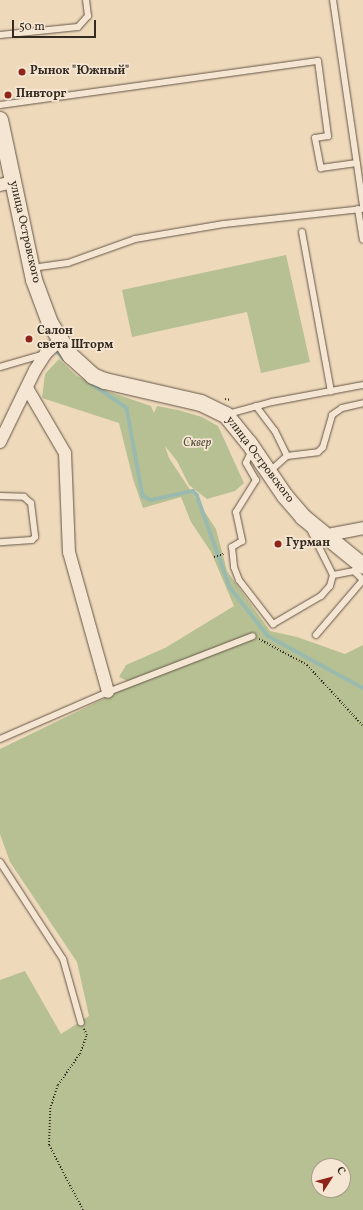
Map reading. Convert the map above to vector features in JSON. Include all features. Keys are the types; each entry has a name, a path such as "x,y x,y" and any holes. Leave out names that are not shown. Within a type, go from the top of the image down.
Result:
{"street":[{"name":"улица Островского","path":"0,120 6,183 31,268 42,303 60,340 71,356 94,376 201,403 229,407 268,473 284,496 306,520 329,539 361,571"},
{"path":"0,442 26,388 46,353 60,340"},
{"path":"26,388 65,453 69,552 108,692"},
{"path":"329,539 333,534 363,528"}],"lane":[{"path":"0,35 78,27 88,16 86,0"},
{"path":"333,0 357,163 363,240"},
{"path":"0,105 318,61 328,136 315,138 320,168 357,163"},
{"path":"31,268 68,263 135,239 224,224 361,208"},
{"path":"302,232 331,391"},
{"path":"0,367 46,353"},
{"path":"229,407 256,406 363,385"},
{"path":"268,473 287,456 318,452 323,447 332,415 342,408 363,403"},
{"path":"256,406 275,431 287,456"},
{"path":"253,448 246,463 256,480 236,512 242,541 232,547 234,567 239,580 273,624 321,596 330,586 333,575 306,520"},
{"path":"0,496 24,497 31,503 35,537 32,540 0,542"},
{"path":"333,575 363,570"},
{"path":"316,635 362,580 361,571"},
{"path":"0,739 108,692 253,636"},
{"path":"0,862 63,959 81,1023"}],"path":[{"path":"224,398 229,407"},
{"path":"214,557 224,554"},
{"path":"253,636 307,665 363,726"},
{"path":"81,1023 87,1035 80,1054 58,1085 50,1109 49,1145 84,1210"}],"green space":[{"path":"286,255 310,362 261,373 247,312 132,337 122,290"},
{"name":"Сквер","path":"59,359 77,376 107,391 151,406 154,413 157,406 178,410 202,417 218,426 244,483 235,491 207,499 189,485 177,461 165,446 169,458 216,529 227,571 270,631 297,637 345,654 363,645 363,1210 0,1210 0,980 25,971 61,1034 89,1016 77,962 10,862 0,834 0,749 134,684 119,677 126,665 165,648 234,606 211,552 191,522 181,497 143,508 133,479 119,423 42,398 45,374"}],"waterway":[{"path":"58,352 64,359"},
{"path":"89,382 127,408 143,496 151,500 193,491 197,495 230,587 268,636 363,688"}],"place":[{"name":"Рынок \"Южный\"","path":"22,72"},
{"name":"Пивторг","path":"8,95"},
{"name":"Салон света Шторм","path":"29,339"},
{"name":"Гурман","path":"278,544"}]}
